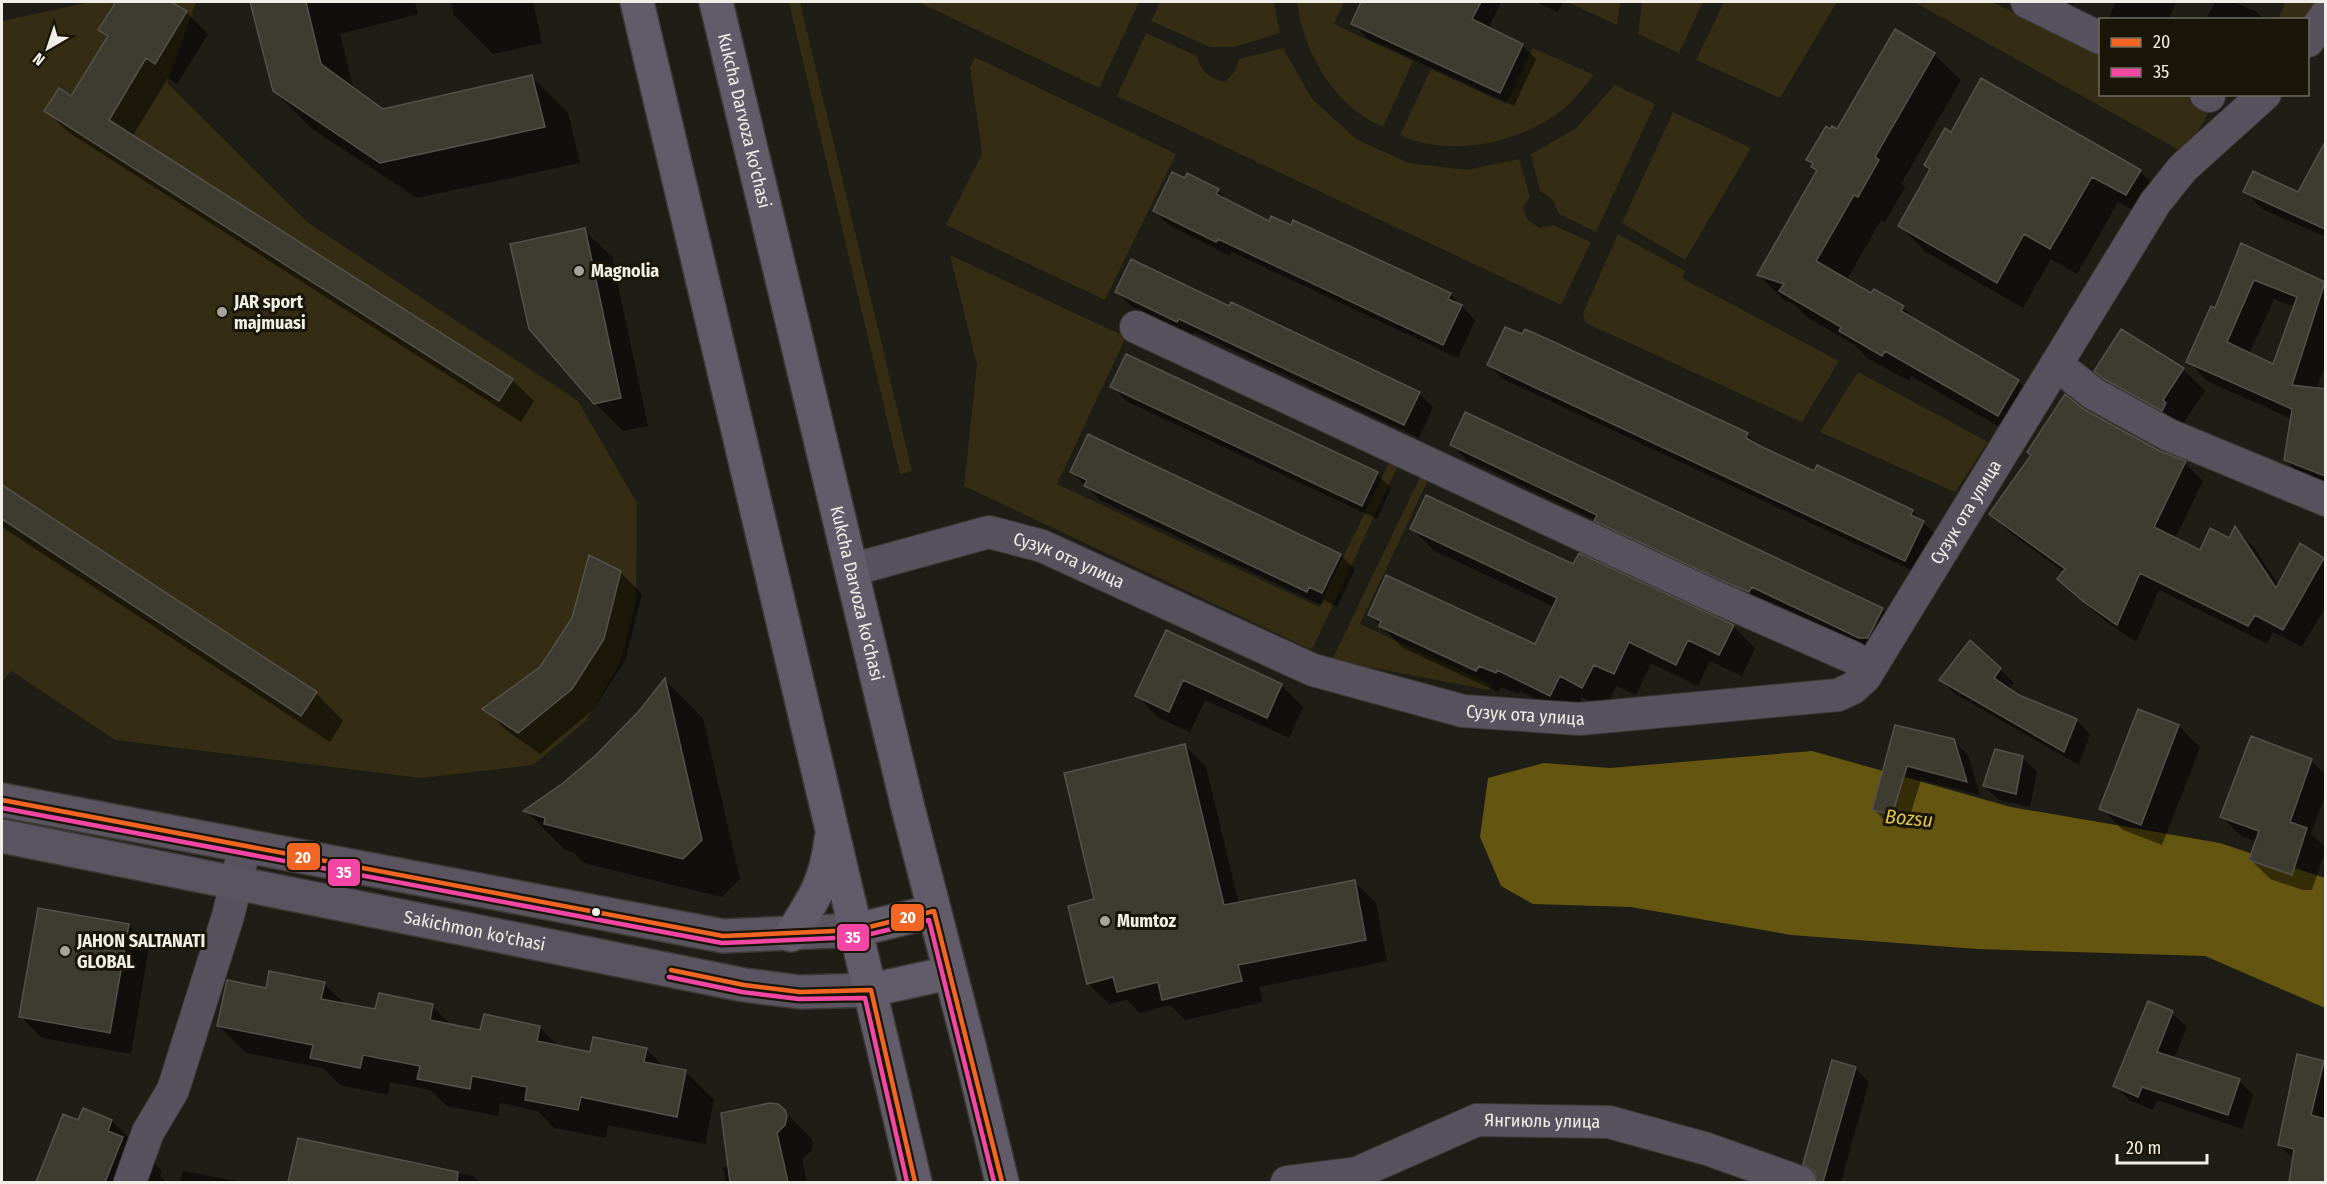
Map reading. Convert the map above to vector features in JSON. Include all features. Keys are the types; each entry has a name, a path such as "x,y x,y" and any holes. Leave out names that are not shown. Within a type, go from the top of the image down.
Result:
{"main road":[{"path":"637,2 915,1182"},
{"name":"Kukcha Darvoza ko'chasi","path":"716,2 851,570 1002,1182"},
{"path":"2,800 723,936 791,935 856,930 934,911"},
{"path":"791,935 821,887 828,858 832,825"},
{"name":"Sakichmon ko'chasi","path":"2,836 744,985 800,992 871,990 949,973"}],"street":[{"path":"2027,2 2099,38"},
{"path":"2309,38 2325,15"},
{"name":"Сузук ота улица","path":"851,570 989,532 1042,546 1314,670 1463,711 1580,719 1838,695 1853,688 1865,677 2162,195 2183,168 2263,96"},
{"path":"1136,327 1713,596 1854,658"},
{"path":"2057,365 2094,394 2169,435 2325,500"},
{"path":"130,1182 148,1132 173,1090 224,927 245,846"},
{"name":"Янгиюль улица","path":"1287,1182 1359,1178 1477,1120 1609,1122 1707,1149 1800,1182"}],"shaded area":[{"name":"JAR sport majmuasi","path":"90,2 196,2 167,83 307,222 578,401 637,503 636,602 620,663 586,721 533,765 421,778 115,740 11,671 2,682 2,21"},
{"path":"789,2 800,2 912,471 900,474"},
{"path":"918,2 1139,2 1099,88"},
{"path":"1160,2 1274,2 1280,33 1234,47 1210,47 1151,21"},
{"path":"1297,2 1344,2 1334,24 1413,61 1383,127 1365,118 1350,106 1324,75 1306,40"},
{"path":"1567,2 1620,2 1617,25"},
{"path":"1642,2 1703,2 1679,53 1638,34"},
{"path":"1724,2 1837,2 1780,98 1696,60"},
{"path":"1914,2 1992,2 2099,54 2099,96 2187,96 2211,107 2186,154"},
{"path":"2285,2 2323,2 2309,19 2279,18"},
{"path":"1146,33 1197,56 1207,74 1225,82 1235,71 1239,59 1283,48 1312,99 1356,139 1409,163 1467,170 1519,159 1530,196 1523,208 1528,220 1540,228 1553,225 1591,242 1561,305 1117,96"},
{"path":"1533,48 1594,75 1566,107 1549,119 1509,138 1464,146 1442,146 1400,135 1431,69 1506,104"},
{"path":"975,57 1176,154 1105,300 946,225 982,154 970,68"},
{"path":"1615,85 1655,104 1596,232 1559,214 1553,200 1540,191 1531,154 1575,129"},
{"path":"1673,112 1751,148 1685,260 1622,223"},
{"path":"1618,234 1685,271 1682,278 1839,361 1802,422 1586,323 1583,313"},
{"path":"950,255 1126,337 1057,484 1319,607 1390,461 1398,465 1312,650 964,486 977,365"},
{"path":"1858,372 1988,442 1955,492 1820,432"},
{"path":"1420,477 1428,480 1360,624 1492,685 1489,690 1332,660"}],"water":[{"name":"Bozsu","path":"1812,751 2011,807 2220,843 2325,878 2325,1008 2205,956 1977,949 1791,935 1631,907 1533,904 1501,886 1480,837 1488,778 1544,763 1610,768"}],"building":[{"path":"116,2 171,2 187,11 155,64 146,58 109,120 513,379 499,401 44,111 59,88 71,96 108,36 98,30"},
{"path":"250,2 306,2 321,64 383,109 532,75 545,127 380,163 273,91"},
{"path":"1361,2 1481,2 1472,19 1523,44 1500,93 1351,24"},
{"path":"1895,29 1935,53 1875,157 1879,160 1858,197 1854,195 1816,261 1871,293 1874,289 1904,306 1901,311 2019,380 1998,416 1885,351 1882,356 1839,331 1841,327 1779,291 1784,284 1757,275 1817,170 1811,167 1813,163 1806,160 1826,126 1830,129 1832,126 1837,129"},
{"path":"1981,78 2141,170 2126,195 2092,177 2050,249 2024,234 1997,283 1898,226 1930,169 1924,165 1945,128 1951,132"},
{"path":"2325,142 2325,229 2243,192 2253,171 2298,192"},
{"path":"1172,172 1185,178 1187,173 1219,189 1216,194 1269,221 1271,216 1291,225 1293,220 1451,293 1448,299 1462,305 1443,345 1218,239 1216,242 1153,211"},
{"path":"585,228 621,398 594,404 529,329 510,244"},
{"path":"2241,243 2325,282 2292,385 2325,389 2325,476 2284,460 2292,409 2186,362 2211,306 2215,308","holes":["2254,280 2297,297 2273,364 2227,342"]},
{"path":"1131,259 1229,306 1231,302 1420,392 1404,425 1179,319 1177,322 1115,292"},
{"path":"1505,327 1522,334 1525,329 1748,433 1746,438 1758,445 1814,471 1817,465 1913,510 1911,515 1924,521 1905,561 1487,365"},
{"path":"2121,329 2184,368 2163,400 2166,403 2162,411 2104,379 2094,371"},
{"path":"1126,354 1378,472 1362,506 1110,387"},
{"path":"2065,394 2085,410 2160,451 2186,461 2154,527 2200,550 2210,528 2229,538 2235,526 2276,588 2300,543 2324,558 2283,630 2255,615 2248,626 2140,573 2117,625 2084,602 2057,579 2065,569 1989,514 2031,455 2027,452"},
{"path":"1465,412 1883,608 1868,638 1859,638 1752,587 1749,592 1720,580 1594,521 1597,515 1450,445"},
{"path":"1088,434 1341,554 1322,593 1309,587 1307,592 1084,486 1087,480 1070,472"},
{"path":"2,485 317,692 301,716 2,519"},
{"path":"1426,495 1573,564 1579,553 1734,625 1719,655 1688,640 1676,665 1629,642 1614,674 1594,665 1582,688 1560,676 1550,696 1497,670 1496,673 1479,666 1476,671 1379,626 1381,621 1368,615 1386,575 1535,644 1557,598 1410,529"},
{"path":"589,555 621,571 604,639 572,689 518,733 482,709 540,667 572,618"},
{"path":"1166,630 1282,684 1267,718 1183,680 1169,712 1135,696"},
{"path":"1970,640 2001,668 1994,678 2019,695 2077,719 2064,752 1939,680"},
{"path":"665,678 702,840 683,859 544,824 545,818 523,811 563,783 595,756 639,711"},
{"path":"2138,709 2179,725 2141,825 2099,809"},
{"path":"1895,725 1954,739 1967,782 1907,766 1892,815 1872,810"},
{"path":"2251,736 2312,759 2290,822 2307,828 2292,875 2249,860 2259,831 2220,817"},
{"path":"1185,744 1224,905 1355,880 1366,940 1238,965 1242,981 1162,1000 1158,982 1117,992 1113,977 1087,984 1068,906 1094,899 1064,773"},
{"path":"1995,749 2023,756 2016,794 1983,786"},
{"path":"38,908 129,924 110,1033 19,1017"},
{"path":"269,971 325,982 321,999 375,1009 379,993 433,1004 430,1020 480,1030 484,1014 540,1026 537,1041 590,1052 593,1037 647,1048 644,1062 686,1070 677,1117 581,1097 578,1110 525,1100 527,1087 472,1076 470,1089 417,1079 420,1066 363,1055 360,1068 310,1058 313,1045 217,1026 227,980 266,988"},
{"path":"2148,1001 2173,1011 2157,1052 2240,1079 2228,1115 2142,1087 2138,1097 2113,1086"},
{"path":"2297,1054 2324,1061 2311,1115 2325,1119 2325,1182 2289,1182 2294,1149 2278,1145"},
{"path":"1832,1060 1856,1067 1823,1182 1817,1182 1814,1171 1803,1164"},
{"path":"770,1103 778,1104 785,1110 787,1116 785,1125 777,1133 788,1182 730,1182 721,1113"},
{"path":"83,1108 112,1120 108,1131 123,1137 105,1182 36,1182 63,1114 78,1120"},
{"path":"298,1138 458,1172 457,1182 288,1182"}],"transit line":[{"name":"20","path":"2,800 723,936 857,930 934,911 1002,1182"},
{"name":"35","path":"2,808 722,943 858,937 929,920 994,1182"},
{"name":"20","path":"671,970 744,985 800,992 871,990 915,1182"},
{"name":"35","path":"669,977 742,992 799,999 865,998 907,1182"}],"place":[{"name":"Magnolia","path":"579,271"},
{"name":"JAR sport majmuasi","path":"222,312"},
{"name":"Mumtoz","path":"1105,921"},
{"name":"JAHON SALTANATI GLOBAL","path":"65,951"}]}
